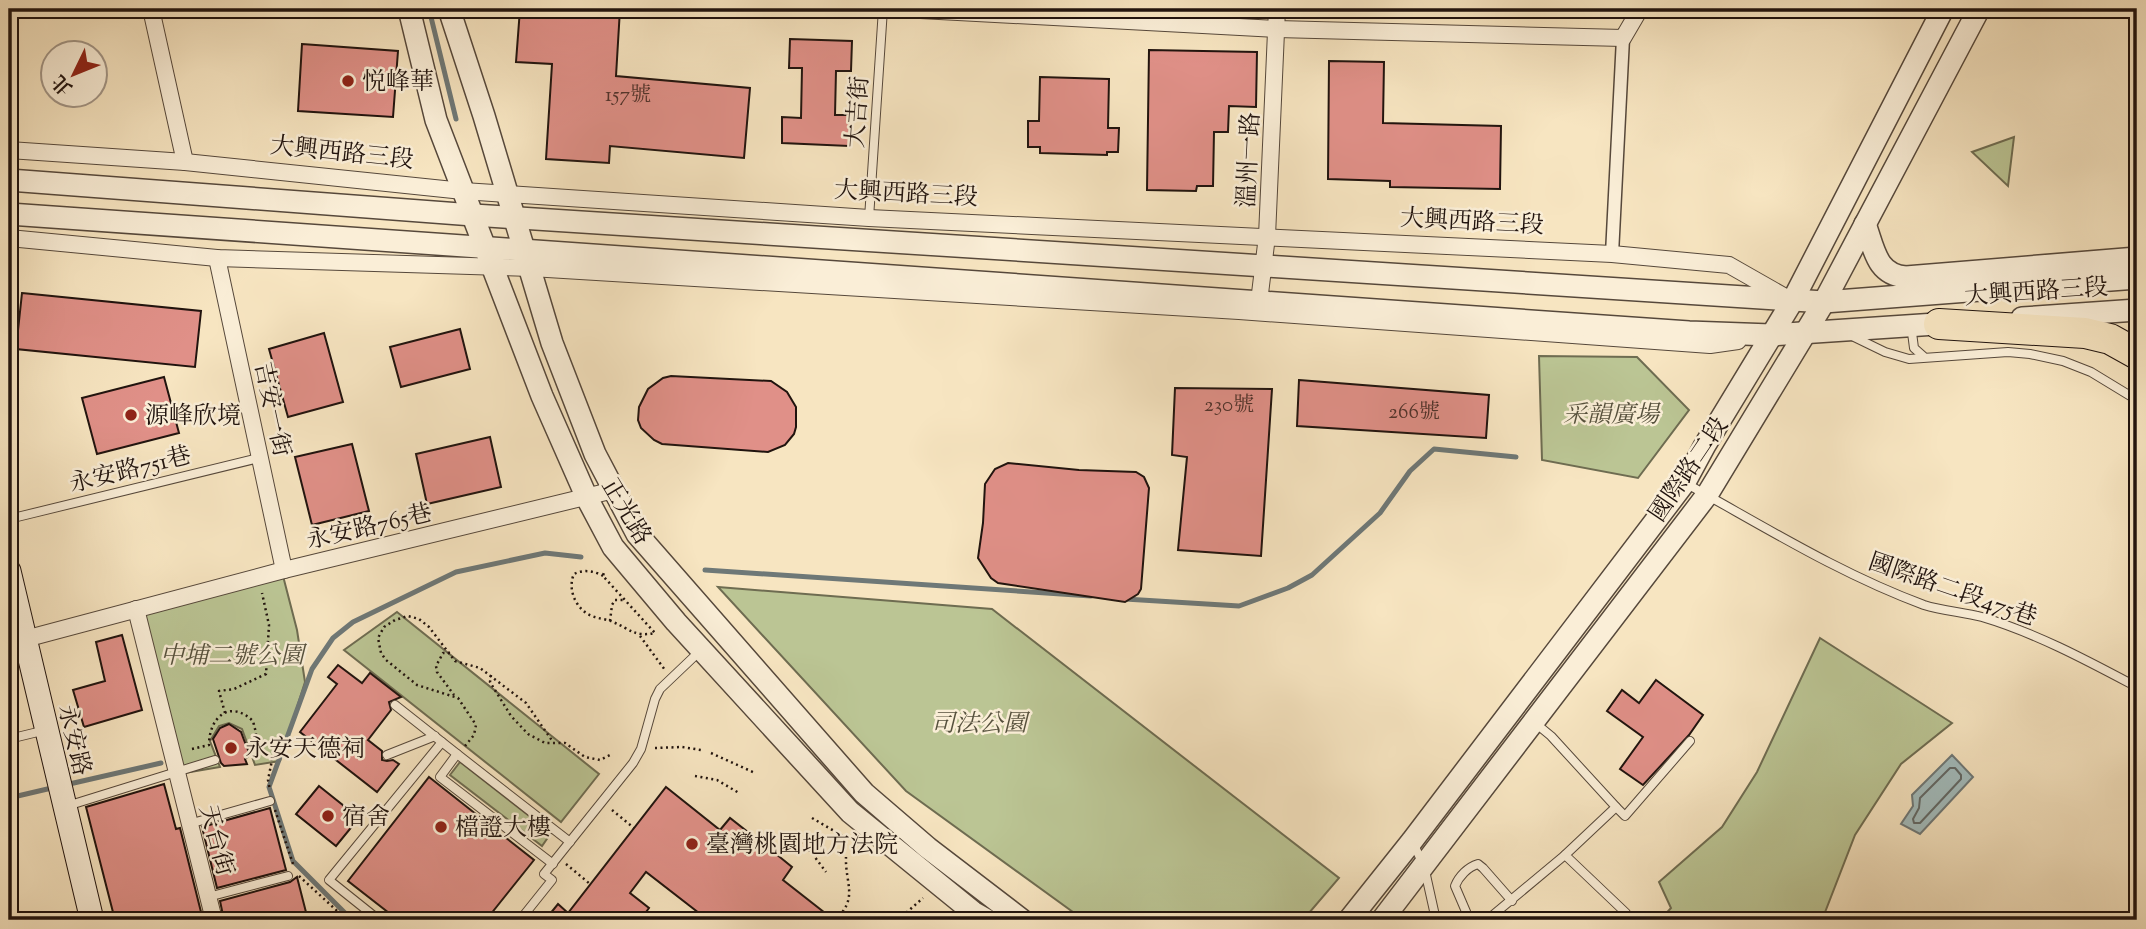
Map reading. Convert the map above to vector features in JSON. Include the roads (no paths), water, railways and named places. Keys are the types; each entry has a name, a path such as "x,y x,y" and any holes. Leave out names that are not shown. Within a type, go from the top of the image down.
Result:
{"highway":[{"path":"1925,325 2085,333 2110,339 2137,354"}],"main road":[{"name":"永安路","path":"9,571 92,920"}],"street":[{"path":"151,9 185,162"},
{"name":"正光路","path":"409,9 436,120 542,396 587,498 613,547 701,650 849,812 923,873 987,920"},
{"name":"正光路","path":"449,9 552,343 595,454 636,534 864,793 937,855 1022,920"},
{"path":"902,9 1277,29 1623,38"},
{"name":"溫州一路","path":"1259,307 1267,236 1278,9"},
{"path":"1612,254 1623,38 1640,9"},
{"name":"國際路二段","path":"1349,920 1685,482 1704,444 1793,300 1943,9"},
{"name":"國際路二段","path":"1382,920 1707,495 1824,302 1979,9"},
{"name":"大興西路三段","path":"9,150 185,162 463,191 869,218 1612,254 1729,265 1793,300"},
{"name":"大興西路三段","path":"9,180 515,218 1824,302 2137,278"},
{"name":"大興西路三段","path":"9,214 528,259 1259,307 1771,335 2137,310"},
{"path":"1865,224 1881,265 1895,276 2137,258"},
{"name":"大興西路三段","path":"9,239 217,258 489,256"},
{"name":"吉安一街","path":"217,258 284,570"},
{"name":"永安路765巷","path":"25,639 284,570 587,498 614,489"},
{"path":"136,609 176,772"},
{"path":"1507,717 1530,727"},
{"name":"天台街","path":"176,772 214,920"},
{"path":"923,873 937,855"}],"lane":[{"name":"大吉街","path":"869,218 883,9"},
{"path":"1925,325 1915,351 1929,357"},
{"path":"1841,330 1897,357 2008,352 2030,354 2091,372 2137,400"},
{"name":"永安路751巷","path":"9,519 259,457"},
{"name":"國際路二段475巷","path":"1685,482 1852,575 1927,606 1982,617 2039,638 2137,687"},
{"path":"520,920 552,880 544,874 633,764 641,749 655,699 701,650"},
{"path":"395,705 570,842"},
{"path":"1530,727 1551,736 1625,816 1690,741"},
{"path":"9,739 46,730"},
{"path":"387,755 439,739"},
{"path":"379,920 329,880 439,739"},
{"path":"457,754 440,777 555,860"},
{"path":"61,793 176,772 215,760"},
{"path":"189,824 270,801"},
{"path":"1487,920 1565,855 1616,807"},
{"path":"1412,841 1424,866 1436,920"},
{"path":"1565,855 1626,913"},
{"path":"1474,920 1467,914 1455,886 1457,880 1471,866 1478,864 1483,868 1512,901"},
{"path":"208,897 288,876"}],"water":[{"path":"1952,755 1973,777 1920,834 1901,824 1913,806 1912,795"}],"waterway":[{"path":"429,9 456,119"},
{"path":"1125,599 1239,606 1288,588 1312,575 1380,513 1410,471 1434,449 1516,457"},
{"path":"352,920 293,861 269,787 312,669 333,638 353,622 456,572 545,553 581,557"},
{"path":"705,570 1091,596"},
{"path":"65,785 161,763"},
{"path":"9,798 56,787"}],"place":[{"name":"悦峰華","path":"348,81"},
{"name":"源峰欣境","path":"131,415"},
{"name":"永安天德祠","path":"231,748"},
{"name":"宿舍","path":"328,816"},
{"name":"檔證大樓","path":"441,827"},
{"name":"臺灣桃園地方法院","path":"692,844"}],"park label":[{"name":"采韻廣場","path":"1611,414"},
{"name":"中埔二號公園","path":"232,655"},
{"name":"司法公園","path":"979,723"}]}
